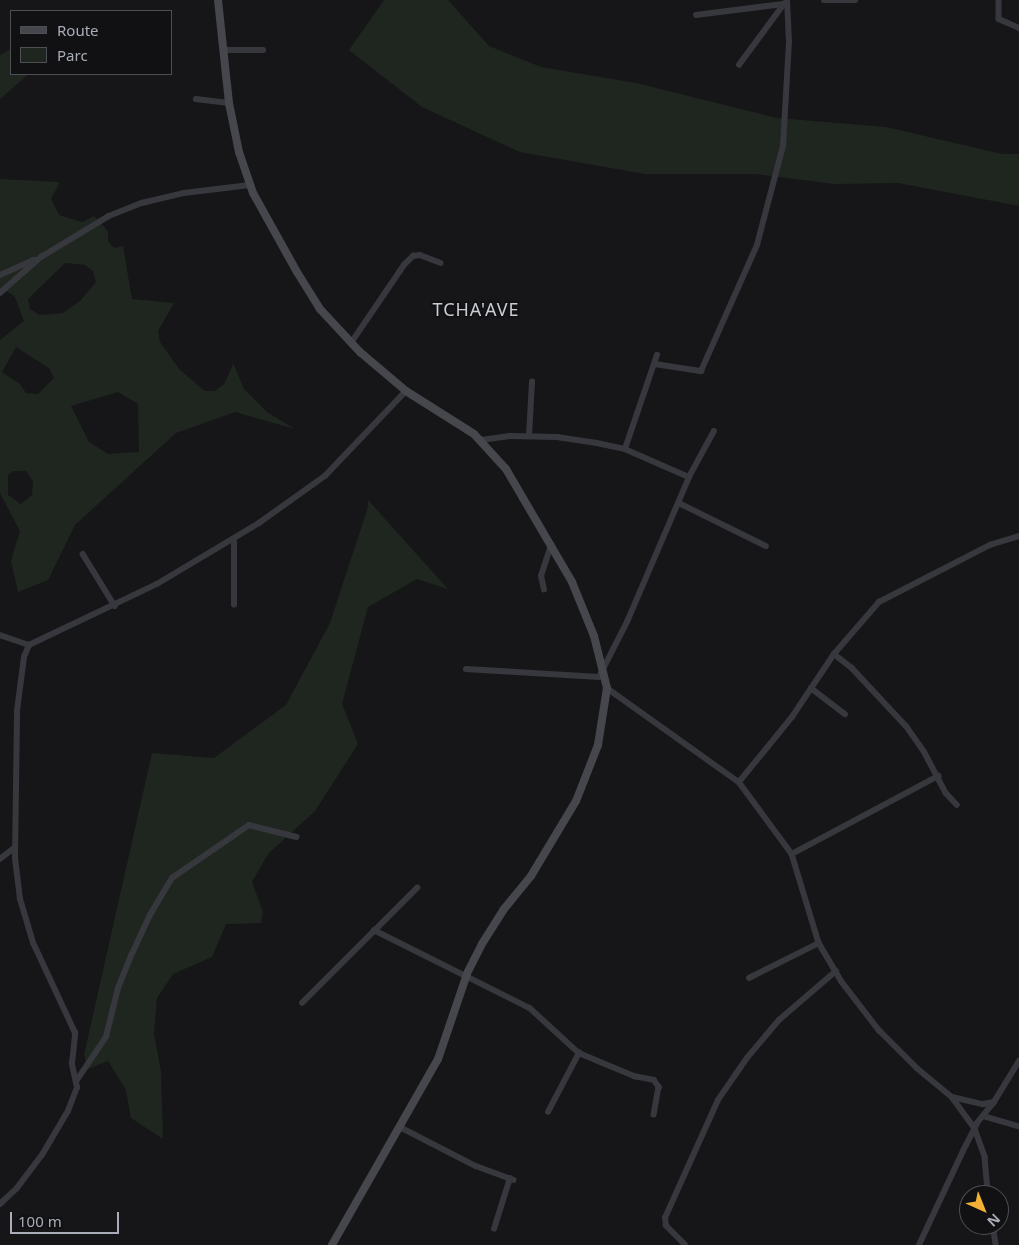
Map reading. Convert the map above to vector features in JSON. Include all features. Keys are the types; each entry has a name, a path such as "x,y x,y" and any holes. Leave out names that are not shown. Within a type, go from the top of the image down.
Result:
{"street":[{"path":"218,0 229,103 250,185 312,297 351,343 406,391 481,440 506,469 551,545 585,612 607,688 598,745 576,801 531,876 495,923 467,974 438,1059 332,1245"},
{"path":"824,0 855,0"},
{"path":"999,0 1000,19 1019,28"},
{"path":"696,15 786,1"},
{"path":"739,65 786,1"},
{"path":"654,364 700,371 756,245 783,146 789,42 786,1"},
{"path":"224,50 263,50"},
{"path":"196,99 229,103"},
{"path":"0,275 41,257 109,216 142,203 184,193 250,185"},
{"path":"351,343 404,265 413,256 420,255 441,263"},
{"path":"0,293 41,257"},
{"path":"625,450 657,355"},
{"path":"528,436 532,382"},
{"path":"77,1080 72,1064 75,1033 32,943 20,899 14,848 17,711 24,657 29,645 115,606 234,539 325,476 406,391"},
{"path":"466,669 594,678 604,673 689,477 714,430"},
{"path":"481,440 528,436 557,437 625,450 689,477"},
{"path":"679,503 766,546"},
{"path":"739,782 811,688 834,654 866,615 893,593 990,545 1019,536"},
{"path":"234,539 234,605"},
{"path":"544,590 541,576 551,545"},
{"path":"84,554 115,606"},
{"path":"0,634 29,645"},
{"path":"834,654 897,715 924,751 946,793 958,805"},
{"path":"607,688 739,782 792,854 819,943 836,971 879,1030 917,1068 952,1097 975,1129 985,1157 987,1185"},
{"path":"811,688 845,714"},
{"path":"792,854 938,776"},
{"path":"0,1204 17,1188 50,1142 71,1104 77,1080 106,1037 118,988 132,954 172,878 249,825 297,837"},
{"path":"0,859 14,848"},
{"path":"302,1004 417,888"},
{"path":"374,930 467,974 490,991 530,1008 579,1053 657,1082 659,1087 654,1115"},
{"path":"749,978 819,943"},
{"path":"686,1245 670,1231 665,1218 718,1100 747,1058 779,1020 836,971"},
{"path":"548,1112 579,1053"},
{"path":"920,1245 975,1129 1019,1061"},
{"path":"952,1097 967,1103 994,1102"},
{"path":"983,1116 1019,1126"},
{"path":"400,1127 476,1166 512,1179 494,1229"}],"green space":[{"path":"384,0 448,0 489,46 541,67 636,83 777,118 886,127 1002,154 1019,154 1019,206 898,183 834,184 756,174 645,174 520,152 422,107 349,50"},
{"path":"10,50 10,75 28,75 0,99 0,55"},
{"path":"0,179 60,182 51,199 59,215 82,222 94,216 108,231 108,241 114,248 123,246 132,299 174,303 158,331 160,342 180,370 205,391 215,391 224,384 233,365 231,358 244,389 267,412 295,429 235,412 176,433 75,525 48,580 18,592 11,561 20,531 0,493 0,340 24,321 15,297 5,290 0,292","holes":["65,263 85,265 93,271 96,282 81,300 63,313 40,315 30,309 28,299","16,347 49,368 54,378 38,394 26,393 20,384 2,372","118,392 138,404 139,452 108,454 89,442 71,406","13,471 26,471 33,481 32,495 21,504 8,495 8,475"]},
{"path":"368,500 448,589 417,579 368,607 342,704 358,744 315,811 268,854 252,882 263,912 261,923 226,924 212,957 173,974 157,998 154,1034 161,1072 163,1139 131,1118 126,1090 108,1061 88,1069 84,1055 152,753 214,758 286,705 330,623 368,507"}],"district":[{"name":"TCHA'AVE","path":"476,309"}]}
